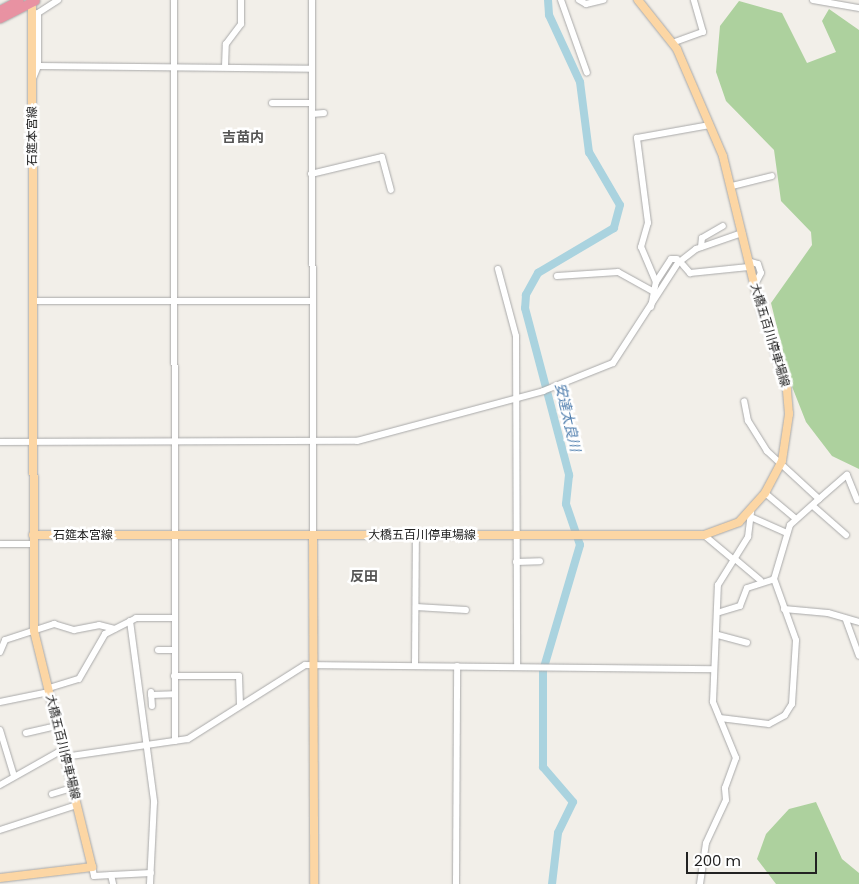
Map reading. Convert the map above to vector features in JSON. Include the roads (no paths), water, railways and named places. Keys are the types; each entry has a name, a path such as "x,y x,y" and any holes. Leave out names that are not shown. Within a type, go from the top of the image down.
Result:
{"highway":[{"path":"0,10 19,0"},
{"path":"0,18 33,4"}],"main road":[{"name":"大橋五百川停車場線","path":"313,535 704,535 730,528 752,514 765,493 782,461 789,400 748,264 732,186 710,125 672,43 638,0"},
{"name":"石筵本宮線","path":"33,4 33,535 313,535"},
{"name":"大橋五百川停車場線","path":"33,535 34,630 92,867"},
{"path":"313,535 314,884"},
{"path":"0,878 92,867"}],"street":[{"path":"32,81 38,66 38,12 58,0"},
{"path":"174,0 170,23 172,65 174,741"},
{"path":"225,67 226,44 241,24 242,0"},
{"path":"312,0 313,535"},
{"path":"560,0 587,73"},
{"path":"579,0 586,4 604,0"},
{"path":"672,43 703,32 694,0"},
{"path":"813,0 859,8"},
{"path":"38,66 172,65 312,69"},
{"path":"272,103 312,103"},
{"path":"312,114 324,113"},
{"path":"656,282 641,247 648,222 637,138 710,125"},
{"path":"311,174 382,157 391,190"},
{"path":"732,186 772,176"},
{"path":"701,247 702,238 723,226"},
{"path":"0,442 174,444 373,439 515,397 543,392 613,363 651,307 673,269 701,247 742,233"},
{"path":"651,307 652,291 656,282 671,259 677,259"},
{"path":"683,265 690,273 730,265 748,264"},
{"path":"498,269 516,336 517,666"},
{"path":"557,276 618,272 652,291"},
{"path":"33,301 312,301"},
{"path":"558,386 566,399"},
{"path":"744,401 750,425 770,455 782,461 818,499"},
{"path":"720,718 769,724 789,709 794,692 796,640 774,578 787,533 795,518 814,506 818,499 847,475 857,500"},
{"path":"765,493 795,518"},
{"path":"814,506 846,535"},
{"path":"700,884 706,843 726,800 725,788 736,758 713,702 713,669 720,612 719,580 735,560 752,514 787,533"},
{"path":"704,535 760,580"},
{"path":"416,536 416,665"},
{"path":"0,544 33,544"},
{"path":"516,562 540,560"},
{"path":"720,612 740,606 744,591 760,580 774,578"},
{"path":"416,606 466,610"},
{"path":"784,609 828,613 846,620 859,622"},
{"path":"0,702 49,690 80,679 92,662 101,638 130,621 174,618"},
{"path":"846,620 859,656"},
{"path":"130,621 154,802 150,884"},
{"path":"0,652 5,640 54,624 74,630 99,626 115,629"},
{"path":"718,634 747,643"},
{"path":"158,650 174,650"},
{"path":"0,785 14,776 63,753 146,746 188,739 298,667 313,664 713,669"},
{"path":"456,884 457,666"},
{"path":"174,676 239,676 240,704"},
{"path":"152,706 151,693 174,694"},
{"path":"26,733 57,726"},
{"path":"0,730 14,776"},
{"path":"52,794 72,788"},
{"path":"0,830 77,804"},
{"path":"92,867 94,876 151,874"},
{"path":"111,875 113,884"}],"waterway":[{"name":"安達太良川","path":"548,0 549,15 580,82 589,152 620,205 614,228 538,273 526,295 525,308 569,475 566,504 580,545 543,671 543,767 573,802 558,833 552,884"}],"district":[{"name":"吉苗内","path":"243,137"},
{"name":"反田","path":"364,576"}]}
